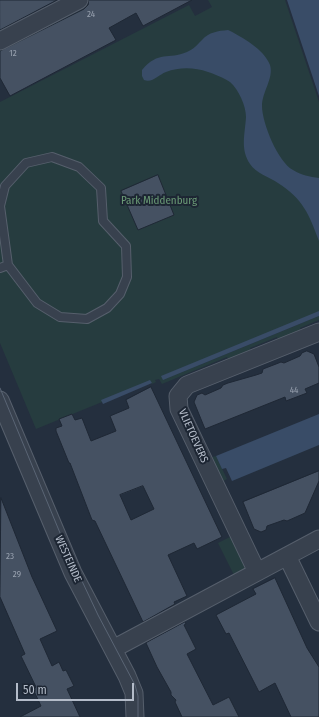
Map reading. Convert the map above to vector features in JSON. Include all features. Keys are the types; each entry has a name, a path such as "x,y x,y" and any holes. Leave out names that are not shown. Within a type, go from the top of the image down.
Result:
{"street":[{"path":"0,41 74,1"},
{"name":"VLIETOEVERS","path":"257,572 179,409 178,396 188,385 319,332"},
{"name":"WESTEINDE","path":"0,400 7,433 73,573 113,649 134,693 135,717"},
{"path":"113,649 319,539"},
{"path":"287,556 319,622"}],"lane":[{"path":"52,157 79,167 101,188 103,221 126,246 127,277 120,294 107,308 87,319 60,317 37,303 4,267 0,206 2,185 26,163 52,157"}],"green space":[{"name":"Park Middenburg","path":"208,0 285,0 319,102 319,314 163,380 319,316 319,320 300,328 302,333 279,342 277,337 250,348 252,353 230,362 227,357 162,384 159,379 155,380 156,382 152,384 151,382 36,429 0,343 0,102 189,5 195,16 212,7"},
{"path":"216,456 227,479 221,482 209,458"},
{"path":"234,535 246,565 242,573 235,577 218,543"}],"water":[{"path":"287,0 319,0 319,96"},
{"path":"228,30 258,49 270,65 271,70 262,106 268,132 277,151 287,166 293,170 306,176 319,178 319,241 308,215 294,195 259,172 250,164 244,147 246,117 245,108 239,94 230,82 203,70 192,68 171,70 147,81 144,80 142,76 142,70 154,60 164,56 187,52 194,48 208,35 217,31"},
{"path":"319,311 319,316 163,380 161,376"},
{"path":"150,380 152,383 103,404 101,400"},
{"path":"319,414 319,445 232,481 226,468 222,469 216,456"}],"building":[{"path":"0,0 57,0 0,30"},
{"path":"89,0 192,0 143,26 136,13 109,28 116,40 10,96 0,78 0,51 84,9 88,5"},
{"path":"158,175 174,215 138,230 121,191"},
{"path":"307,351 314,354 319,367 319,383 305,389 307,393 286,401 285,397 205,429 194,402 197,395 202,393 205,395 228,383 262,373 263,369 281,362 284,363"},
{"path":"151,387 222,537 197,549 194,543 168,555 187,596 174,602 175,604 143,622 95,521 92,520 56,431 56,428 62,426 59,419 72,414 75,420 82,418 91,441 116,431 110,416 129,408 126,400","holes":["143,486 154,509 131,520 120,495"]},
{"path":"319,471 319,481 305,513 287,521 284,520 267,526 266,530 261,532 254,529 243,502"},
{"path":"1,498 32,577 57,631 40,639 52,666 59,662 63,671 66,670 74,686 67,689 80,717 20,717 41,706 33,689 36,687 21,656 25,654 0,597"},
{"path":"275,578 307,648 319,667 319,717 291,717 275,683 259,692 229,633 226,634 216,615 256,594 253,589"},
{"path":"185,622 186,624 184,625 196,649 187,654 213,705 229,697 239,717 182,717 175,702 176,700 171,695 171,692 146,643"}],"tram line":[{"path":"0,388 65,545 98,615 135,685 138,696 138,717"}]}
